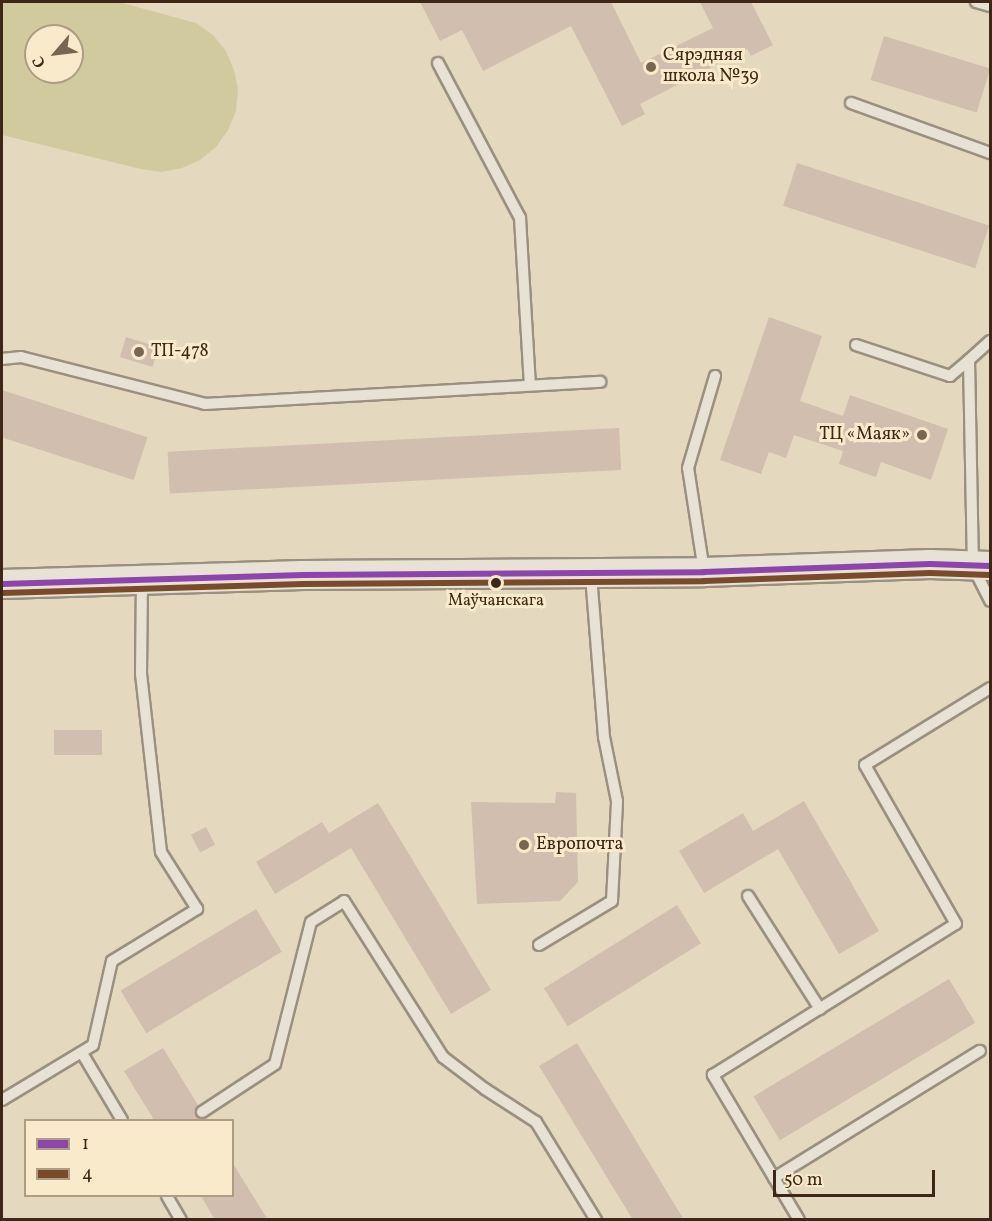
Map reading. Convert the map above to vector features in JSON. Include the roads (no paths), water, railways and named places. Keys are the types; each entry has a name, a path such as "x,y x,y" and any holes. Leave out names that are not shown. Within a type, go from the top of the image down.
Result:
{"main road":[{"path":"2,584 142,582 303,575 704,572 930,564 982,567"}],"lane":[{"path":"976,2 990,6"},
{"path":"438,63 520,218 530,385"},
{"path":"851,103 990,153"},
{"path":"856,345 950,376 990,341"},
{"path":"2,359 21,357 205,404 600,382"},
{"path":"969,360 982,567 990,601"},
{"path":"704,572 688,468 715,376"},
{"path":"539,945 612,901 617,801 604,737 591,572"},
{"path":"2,1100 93,1045 112,961 197,909 161,852 141,674 142,582"},
{"path":"799,1220 712,1076 956,924 865,765 990,688"},
{"path":"748,896 820,1009"},
{"path":"202,1112 275,1064 311,922 344,901 443,1057 484,1089 536,1122 596,1220"},
{"path":"774,1178 980,1051"},
{"path":"82,1053 121,1119"},
{"path":"168,1197 181,1220"}],"place":[{"name":"Сярэдняя школа №39","path":"651,67"},
{"name":"ТП-478","path":"139,352"},
{"name":"ТЦ «Маяк»","path":"922,435"},
{"name":"Маўчанскага","path":"496,583"},
{"name":"Европочта","path":"524,845"}]}
